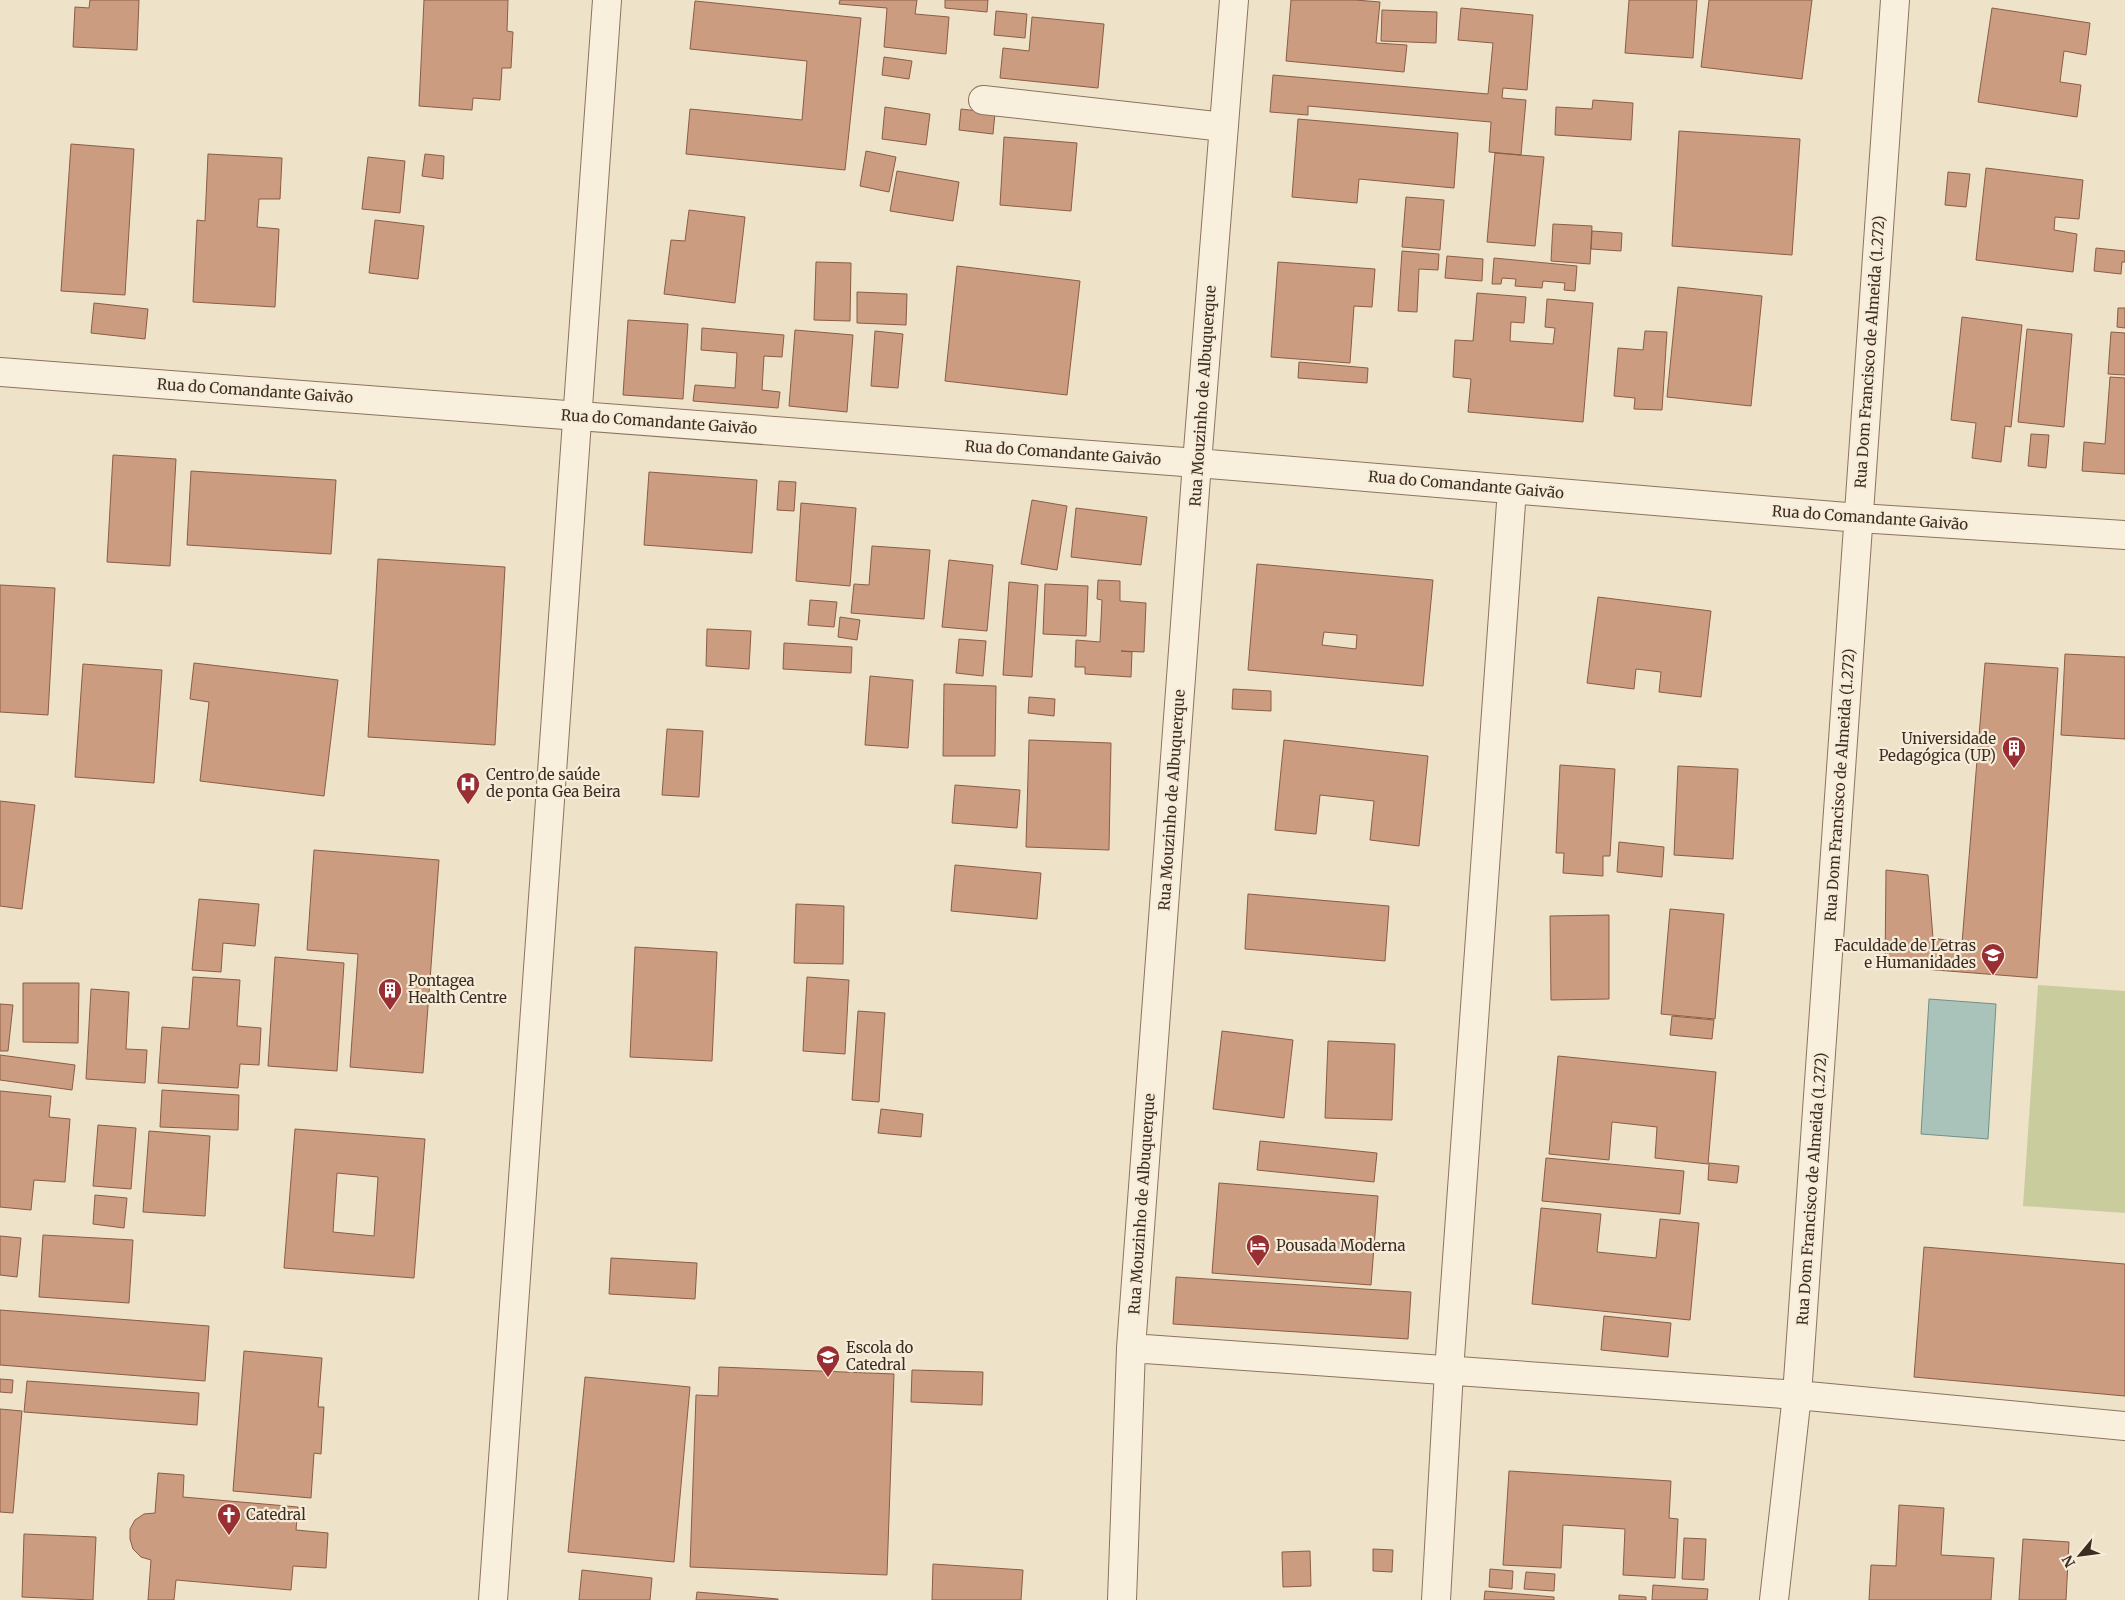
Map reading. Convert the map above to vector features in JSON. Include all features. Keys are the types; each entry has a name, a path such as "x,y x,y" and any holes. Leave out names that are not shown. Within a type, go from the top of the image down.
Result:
{"street":[{"path":"493,1600 579,416 607,0"},
{"name":"Rua Mouzinho de Albuquerque","path":"1122,1600 1131,1348 1197,463 1234,0"},
{"name":"Rua Dom Francisco de Almeida (1.272)","path":"1774,1600 1797,1395 1895,0"},
{"path":"983,100 1224,127"},
{"name":"Rua do Comandante Gaivão","path":"0,372 1197,463 1859,518 2125,535"},
{"path":"1436,1600 1449,1370 1512,489"},
{"path":"1131,1348 1797,1395 2125,1426"}],"green space":[{"path":"2038,985 2125,991 2125,1213 2023,1206"}],"water":[{"path":"1929,999 1996,1004 1988,1139 1921,1134"}],"building":[{"path":"90,0 139,0 137,50 73,47 75,7 89,8"},
{"path":"424,0 508,0 507,31 513,32 511,68 502,68 500,100 473,98 472,110 419,106"},
{"path":"840,0 917,0 915,14 949,17 946,54 884,47 887,8 839,4"},
{"path":"945,0 988,0 987,12 945,8"},
{"path":"1291,0 1380,2 1376,43 1407,45 1404,72 1286,61"},
{"path":"1629,0 1697,0 1693,58 1625,53"},
{"path":"1709,0 1812,0 1802,79 1701,67"},
{"path":"695,1 861,18 845,170 686,154 690,109 802,120 807,61 690,49"},
{"path":"1461,8 1533,15 1527,90 1503,88 1502,98 1526,100 1521,155 1489,152 1491,122 1308,106 1308,115 1270,112 1273,75 1488,94 1493,43 1458,40"},
{"path":"1992,8 2090,23 2086,55 2064,51 2060,82 2081,85 2077,117 1978,102"},
{"path":"1382,10 1437,12 1436,43 1381,41"},
{"path":"996,11 1027,14 1025,38 994,35"},
{"path":"1032,17 1104,24 1098,88 1000,78 1003,48 1029,51"},
{"path":"884,57 912,61 909,79 882,75"},
{"path":"1593,100 1633,103 1631,140 1555,135 1556,107 1592,109"},
{"path":"885,107 930,114 926,145 882,139"},
{"path":"961,109 995,113 993,134 959,130"},
{"path":"1298,119 1458,133 1454,188 1359,179 1357,203 1292,197"},
{"path":"1679,131 1800,139 1792,255 1672,246"},
{"path":"1004,137 1077,143 1071,211 1000,205"},
{"path":"71,144 134,149 125,295 61,291"},
{"path":"866,151 896,157 889,192 860,186"},
{"path":"1495,153 1544,157 1535,246 1487,242"},
{"path":"208,154 282,158 280,199 259,199 257,227 279,229 275,307 193,302 197,220 205,221"},
{"path":"425,154 444,156 443,179 422,176"},
{"path":"368,157 405,161 400,213 362,209"},
{"path":"1986,168 2083,180 2079,219 2055,217 2054,230 2077,234 2073,272 1976,260"},
{"path":"897,171 959,182 953,221 890,211"},
{"path":"1948,172 1970,174 1966,207 1945,205"},
{"path":"1406,197 1444,200 1440,250 1402,247"},
{"path":"689,210 745,217 735,303 664,294 671,240 685,241"},
{"path":"375,220 424,226 418,279 369,273"},
{"path":"1553,224 1592,226 1590,264 1551,261"},
{"path":"1592,231 1622,233 1621,251 1591,249"},
{"path":"2096,248 2125,251 2125,262 2122,262 2121,274 2094,271"},
{"path":"1402,251 1439,254 1438,270 1419,269 1417,312 1398,311"},
{"path":"1447,256 1483,259 1482,281 1445,278"},
{"path":"1494,258 1577,266 1575,291 1564,290 1565,283 1543,281 1542,288 1515,286 1516,279 1502,278 1501,284 1492,284"},
{"path":"816,262 851,263 850,321 814,320"},
{"path":"1278,262 1375,269 1372,307 1354,306 1350,363 1271,357"},
{"path":"957,266 1080,281 1067,395 945,381"},
{"path":"1678,287 1762,296 1751,406 1667,397"},
{"path":"857,292 907,294 906,325 857,323"},
{"path":"1477,293 1526,297 1524,323 1511,322 1510,341 1553,344 1555,328 1545,327 1547,299 1593,303 1583,422 1468,412 1471,379 1453,377 1455,340 1473,341"},
{"path":"94,303 148,309 145,339 91,333"},
{"path":"2118,308 2125,308 2125,328 2117,327"},
{"path":"1962,317 2022,325 2011,427 2005,426 2001,462 1972,458 1976,423 1951,420"},
{"path":"628,320 688,324 683,399 623,395"},
{"path":"702,328 784,335 782,357 764,356 762,390 780,392 778,408 693,401 695,385 735,388 737,353 701,350"},
{"path":"2027,329 2072,334 2064,427 2018,422"},
{"path":"795,330 853,335 847,412 789,406"},
{"path":"875,331 903,334 898,388 871,386"},
{"path":"1645,331 1667,332 1662,410 1634,409 1635,398 1614,396 1618,348 1643,350"},
{"path":"2111,332 2125,333 2125,375 2108,374"},
{"path":"1299,362 1368,368 1367,383 1298,378"},
{"path":"2110,377 2125,378 2125,474 2082,471 2084,442 2105,444"},
{"path":"2031,434 2049,435 2046,468 2028,466"},
{"path":"113,455 176,459 170,566 107,562"},
{"path":"191,471 336,480 331,554 187,545"},
{"path":"649,472 757,480 752,553 644,545"},
{"path":"779,481 796,482 794,511 777,510"},
{"path":"1032,500 1067,506 1057,570 1021,564"},
{"path":"801,503 856,508 850,586 796,581"},
{"path":"1076,508 1147,517 1141,565 1071,557"},
{"path":"872,546 930,550 924,619 851,613 854,584 869,585"},
{"path":"378,559 505,567 495,745 368,737"},
{"path":"949,560 993,565 987,631 942,627"},
{"path":"1257,564 1433,580 1423,686 1248,670","holes":["1324,632 1357,635 1356,649 1322,645"]},
{"path":"1098,580 1120,581 1120,601 1146,603 1144,652 1121,651 1132,652 1131,677 1085,674 1085,667 1075,667 1076,640 1100,642 1102,600 1097,599"},
{"path":"1009,582 1038,585 1032,677 1003,675"},
{"path":"1045,584 1088,586 1086,636 1043,634"},
{"path":"0,585 55,588 48,715 0,712"},
{"path":"1598,597 1711,611 1701,697 1659,692 1661,672 1636,669 1634,689 1587,683"},
{"path":"810,600 837,602 834,627 808,625"},
{"path":"840,617 860,620 857,640 838,637"},
{"path":"707,629 751,631 749,669 706,666"},
{"path":"959,639 986,641 983,676 956,673"},
{"path":"784,643 852,647 851,673 783,669"},
{"path":"2065,654 2125,657 2125,739 2061,735"},
{"path":"194,663 338,680 324,796 200,781 209,702 190,699"},
{"name":"Universidade Pedagógica (UP)","path":"1985,663 2058,668 2037,978 1885,966 1886,870 1928,875 1933,938 1962,943"},
{"path":"83,664 162,670 154,783 75,777"},
{"path":"870,676 913,680 908,748 865,745"},
{"path":"944,684 996,686 995,756 943,756"},
{"path":"1233,689 1271,691 1271,711 1232,709"},
{"path":"1029,697 1055,699 1054,716 1028,713"},
{"path":"667,729 703,731 699,797 662,795"},
{"path":"1029,740 1111,743 1109,850 1026,847"},
{"path":"1284,740 1428,756 1419,846 1370,840 1374,801 1320,795 1316,834 1275,830"},
{"path":"1560,765 1615,769 1610,856 1603,856 1603,876 1563,873 1564,853 1556,853"},
{"path":"1678,766 1738,769 1733,859 1674,855"},
{"path":"955,785 1020,790 1017,828 952,823"},
{"path":"0,801 35,805 22,909 0,906"},
{"path":"1619,842 1664,847 1662,877 1617,872"},
{"name":"Pontagea Health Centre","path":"314,850 439,860 423,1073 350,1067 358,954 307,950"},
{"path":"955,865 1041,873 1037,919 951,911"},
{"path":"1248,894 1389,906 1385,961 1245,949"},
{"path":"199,899 259,904 255,946 223,943 221,972 192,970"},
{"path":"796,904 844,906 843,964 794,963"},
{"path":"1670,909 1724,914 1715,1019 1661,1014"},
{"path":"1609,915 1609,999 1551,1000 1550,916"},
{"path":"635,947 717,952 712,1061 630,1057"},
{"path":"275,957 344,963 337,1071 268,1066"},
{"path":"193,977 240,980 237,1026 261,1028 259,1065 240,1064 238,1088 158,1083 162,1027 189,1029"},
{"path":"807,977 849,980 845,1054 803,1051"},
{"path":"23,983 79,983 78,1043 23,1042"},
{"path":"91,989 129,992 126,1049 147,1050 145,1083 86,1079"},
{"path":"0,1004 13,1005 8,1051 0,1051"},
{"path":"858,1011 885,1013 879,1102 852,1100"},
{"path":"1672,1016 1714,1020 1712,1039 1670,1035"},
{"path":"1222,1031 1293,1040 1284,1118 1213,1109"},
{"path":"1328,1041 1395,1044 1392,1120 1325,1118"},
{"path":"0,1055 75,1065 72,1090 0,1080"},
{"path":"1558,1056 1716,1072 1708,1164 1655,1158 1657,1127 1612,1122 1609,1160 1549,1154"},
{"path":"162,1090 239,1095 238,1130 160,1127"},
{"path":"0,1091 51,1096 49,1117 70,1119 65,1182 34,1180 31,1210 0,1207"},
{"path":"881,1109 923,1114 921,1137 878,1133"},
{"path":"98,1125 136,1128 131,1189 93,1186"},
{"path":"295,1129 425,1139 414,1278 284,1268","holes":["337,1173 378,1177 374,1236 333,1232"]},
{"path":"149,1131 210,1136 205,1216 143,1212"},
{"path":"1260,1141 1377,1153 1374,1182 1257,1170"},
{"path":"1546,1158 1684,1171 1680,1214 1542,1201"},
{"path":"1709,1163 1739,1166 1737,1183 1708,1180"},
{"path":"1219,1183 1378,1196 1371,1285 1212,1273"},
{"path":"95,1195 127,1198 124,1228 93,1224"},
{"path":"1541,1208 1601,1214 1597,1252 1656,1258 1660,1219 1699,1223 1690,1320 1532,1304"},
{"path":"43,1235 133,1240 129,1303 39,1297"},
{"path":"0,1236 21,1238 17,1277 0,1275"},
{"path":"1924,1247 2125,1264 2125,1396 1914,1377"},
{"path":"611,1258 697,1263 695,1299 609,1294"},
{"path":"1176,1277 1411,1292 1408,1339 1173,1324"},
{"path":"0,1310 209,1326 205,1381 0,1365"},
{"path":"1604,1316 1671,1323 1668,1357 1601,1350"},
{"path":"244,1351 322,1358 318,1407 324,1407 321,1454 314,1453 311,1498 233,1491"},
{"path":"719,1367 894,1374 887,1575 690,1567 696,1395 718,1396"},
{"path":"912,1370 983,1372 982,1405 911,1402"},
{"path":"585,1377 690,1387 674,1562 568,1552"},
{"path":"0,1379 13,1380 12,1393 0,1392"},
{"path":"27,1381 199,1393 197,1425 24,1412"},
{"path":"0,1409 22,1411 13,1513 0,1512"},
{"path":"1509,1471 1671,1481 1669,1518 1678,1519 1675,1578 1623,1575 1625,1529 1563,1525 1561,1568 1503,1565"},
{"name":"Catedral","path":"158,1473 184,1475 183,1497 298,1507 296,1530 328,1533 326,1568 293,1566 291,1590 176,1580 174,1600 148,1600 151,1560 141,1557 133,1549 130,1529 135,1520 144,1514 155,1513"},
{"path":"1899,1505 1944,1508 1941,1555 1994,1558 1991,1600 1869,1600 1871,1565 1896,1566"},
{"path":"24,1534 96,1537 93,1600 22,1597"},
{"path":"1684,1538 1706,1539 1704,1580 1682,1579"},
{"path":"2023,1539 2069,1542 2066,1600 2019,1600"},
{"path":"1373,1549 1393,1550 1392,1572 1373,1571"},
{"path":"1310,1551 1311,1586 1283,1587 1282,1552"},
{"path":"933,1564 1023,1570 1021,1600 932,1600"},
{"path":"1490,1569 1513,1571 1512,1589 1489,1587"},
{"path":"582,1570 652,1578 650,1600 579,1600"},
{"path":"1526,1572 1555,1574 1554,1591 1524,1589"},
{"path":"1653,1585 1708,1589 1707,1600 1652,1600"},
{"path":"1485,1591 1554,1597 1554,1600 1484,1600"},
{"path":"697,1592 778,1599 778,1600 696,1600"},
{"path":"1619,1595 1646,1597 1646,1600 1619,1600"}],"place":[{"name":"Universidade Pedagógica (UP)","path":"2014,769"},
{"name":"Centro de saúde de ponta Gea Beira","path":"468,805"},
{"name":"Faculdade de Letras e Humanidades","path":"1993,976"},
{"name":"Pontagea Health Centre","path":"390,1011"},
{"name":"Pousada Moderna","path":"1258,1267"},
{"name":"Escola do Catedral","path":"828,1378"},
{"name":"Catedral","path":"229,1536"}]}
